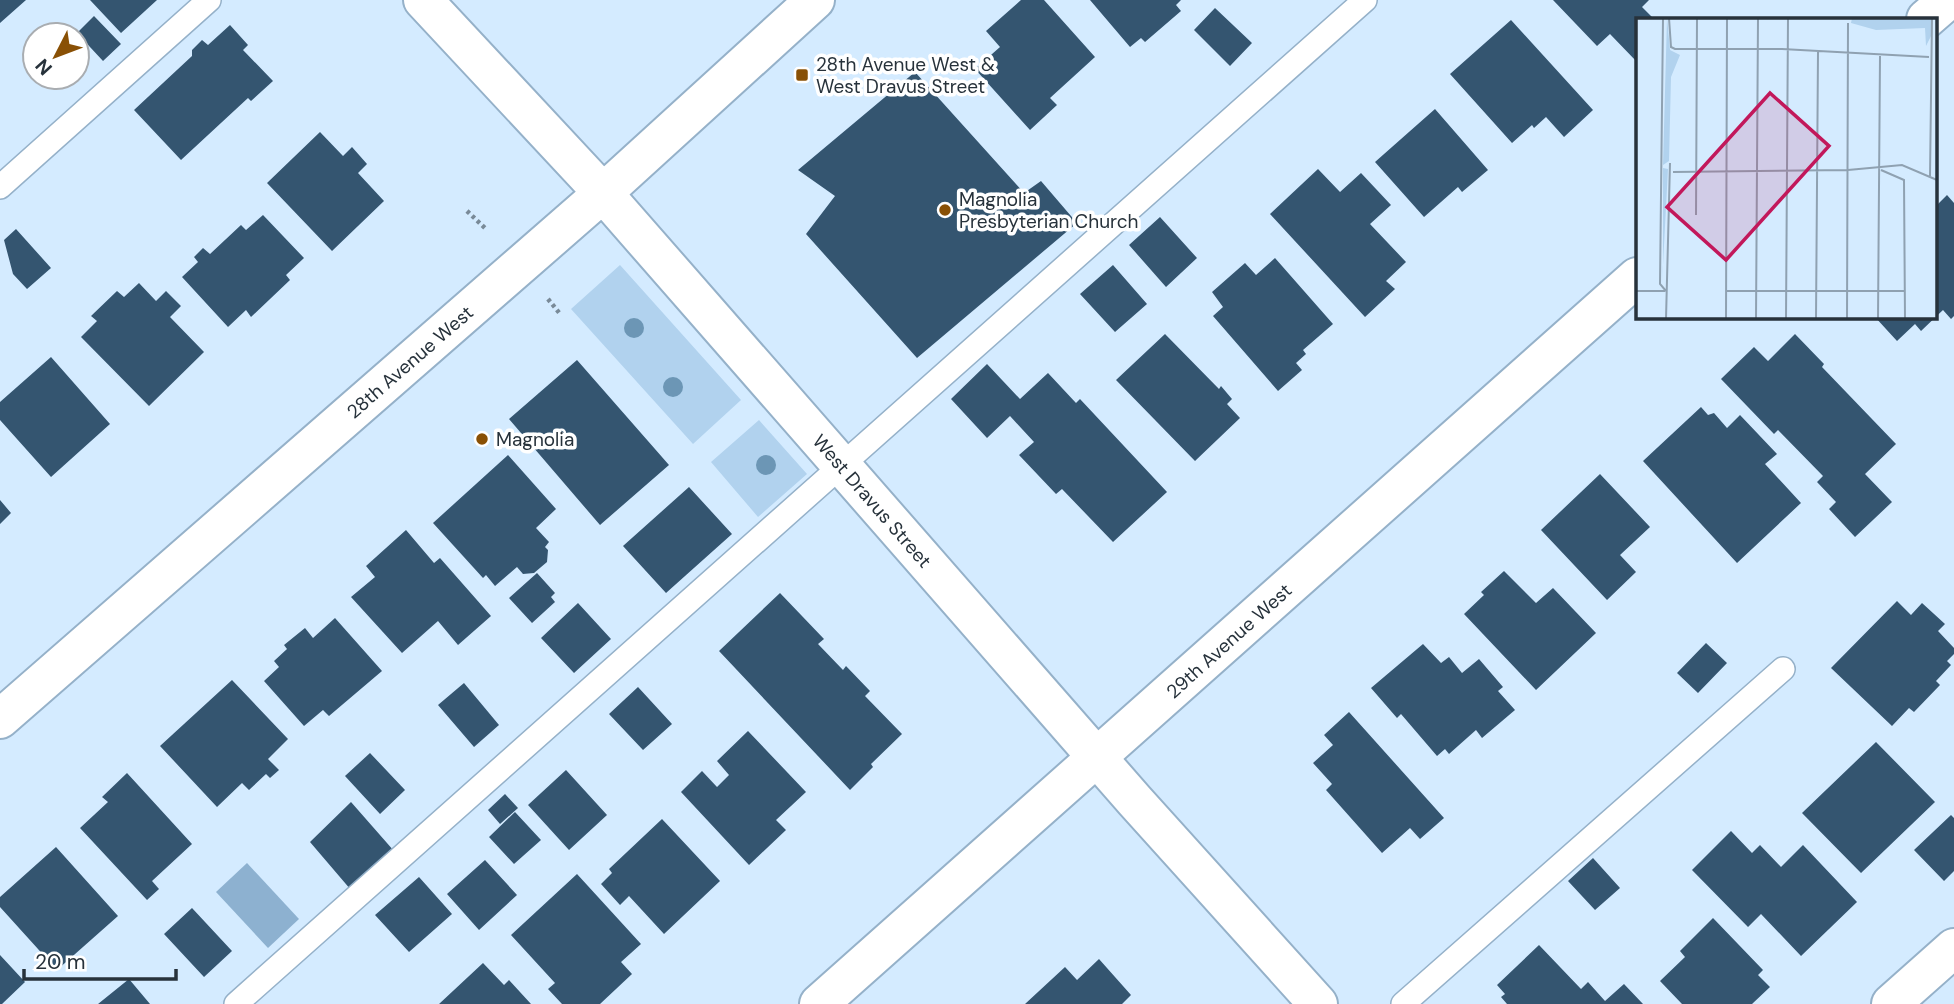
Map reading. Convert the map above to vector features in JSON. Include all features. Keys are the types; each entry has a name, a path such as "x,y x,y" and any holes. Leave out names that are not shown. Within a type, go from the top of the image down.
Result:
{"street":[{"name":"West Dravus Street","path":"424,0 603,193 1097,758 1318,1004"},
{"name":"28th Avenue West","path":"0,719 603,193 815,0"},
{"path":"1927,18 1948,0"},
{"name":"29th Avenue West","path":"819,1004 1636,278"},
{"path":"1891,1004 1954,948"}],"lane":[{"path":"0,187 209,0"},
{"path":"236,1004 1366,0"},
{"path":"1403,1004 1783,669"}],"path":[{"path":"467,211 487,230"},
{"path":"544,295 561,315"}],"shaded area":[{"path":"620,265 741,400 693,444 571,309"},
{"path":"759,420 807,474 758,517 711,462"},
{"path":"247,863 299,919 268,948 216,892"}],"building":[{"path":"0,0 26,0 0,23"},
{"path":"90,0 157,0 121,33"},
{"path":"1021,0 1044,0 1095,57 1050,98 1057,105 1030,130 975,69 1000,47 986,31"},
{"path":"1090,0 1181,0 1176,5 1181,11 1145,42 1141,38 1130,47"},
{"path":"1553,0 1649,0 1642,7 1653,18 1636,18 1636,61 1610,34 1597,46"},
{"path":"1215,8 1252,43 1230,66 1194,30"},
{"path":"94,16 121,44 103,61 91,48 89,21"},
{"path":"1511,20 1593,110 1564,137 1546,117 1534,128 1532,125 1512,143 1450,74"},
{"path":"230,25 248,45 243,50 273,81 251,101 248,98 181,160 134,110 192,56 192,50 202,40 208,45"},
{"name":"Magnolia Presbyterian Church","path":"915,72 1024,193 1041,181 1077,223 917,358 806,234 835,196 798,170"},
{"path":"1435,109 1488,170 1462,192 1458,187 1424,217 1375,162"},
{"path":"320,132 343,156 352,147 367,164 358,173 384,201 332,251 267,183"},
{"path":"1318,169 1340,192 1361,173 1391,205 1370,224 1406,262 1386,281 1395,289 1365,317 1270,214"},
{"path":"1947,195 1954,203 1954,316 1951,319 1943,310 1937,316 1937,205"},
{"path":"263,215 304,258 286,275 290,280 251,317 246,310 228,327 182,277 198,262 194,257 203,248 210,254 241,225 246,230"},
{"path":"1160,217 1197,258 1166,287 1129,245"},
{"path":"16,229 51,268 27,289 13,274 4,240"},
{"path":"1275,258 1333,324 1303,350 1306,354 1296,363 1302,370 1278,391 1213,316 1223,307 1212,292 1245,263 1256,275"},
{"path":"1113,265 1147,304 1115,332 1080,294"},
{"path":"139,283 156,301 166,291 181,306 170,317 204,352 149,406 81,337 97,321 91,316 117,291 124,297"},
{"path":"1876,318 1935,318 1921,331 1915,324 1897,341"},
{"path":"1165,334 1219,389 1221,386 1232,399 1227,404 1240,418 1195,461 1116,380"},
{"path":"1795,334 1824,364 1822,367 1896,444 1865,474 1892,502 1855,537 1829,509 1836,502 1817,482 1823,476 1778,430 1774,434 1721,379 1754,347 1768,361"},
{"path":"51,357 110,424 51,477 0,420 0,402"},
{"path":"577,360 669,465 600,525 509,419"},
{"path":"987,364 1020,399 1048,373 1076,403 1080,399 1167,492 1113,542 1062,489 1056,494 1019,455 1034,442 1010,416 987,438 951,399"},
{"path":"1701,407 1708,415 1714,413 1727,428 1740,415 1777,454 1765,464 1801,503 1737,563 1643,461"},
{"path":"508,455 556,509 536,528 549,542 545,547 548,550 547,562 534,573 523,574 517,567 495,586 486,575 483,578 433,523"},
{"path":"1600,474 1650,527 1620,555 1636,572 1607,600 1541,530"},
{"path":"689,487 732,534 666,593 623,546"},
{"path":"0,500 11,513 0,524"},
{"path":"406,530 434,563 440,558 491,616 458,645 438,621 402,653 351,597 375,577 366,566"},
{"path":"1504,571 1536,603 1553,588 1596,633 1536,690 1464,614 1484,595 1481,592"},
{"path":"537,573 555,593 551,597 555,602 532,623 509,598"},
{"path":"780,593 824,639 818,644 843,670 846,666 870,691 865,696 902,734 871,764 873,767 850,790 719,651"},
{"path":"1897,601 1911,615 1922,603 1945,624 1938,631 1954,648 1954,654 1947,661 1951,665 1936,681 1940,685 1914,712 1909,708 1892,726 1831,668"},
{"path":"578,603 611,639 574,673 541,638"},
{"path":"335,618 382,671 329,716 323,710 304,726 264,681 279,667 274,661 287,649 284,645 305,628 313,638"},
{"path":"1706,643 1727,663 1698,693 1677,673"},
{"path":"1423,644 1441,663 1449,657 1462,673 1479,659 1503,687 1498,691 1515,710 1482,738 1476,730 1449,754 1445,749 1437,756 1401,714 1397,718 1371,688"},
{"path":"232,680 288,739 268,759 279,770 270,778 266,774 249,790 242,783 217,807 160,746"},
{"path":"464,683 499,725 474,747 438,705"},
{"path":"638,687 672,724 643,750 609,714"},
{"path":"1349,712 1444,818 1420,839 1410,828 1382,853 1326,790 1332,784 1313,763 1333,745 1324,735"},
{"path":"748,731 806,792 776,820 786,830 749,865 681,792 702,771 717,787 729,775 717,761"},
{"path":"1876,742 1935,802 1861,873 1802,813"},
{"path":"370,753 405,790 380,814 345,776"},
{"path":"566,770 607,815 569,850 528,805"},
{"path":"127,773 192,844 152,881 159,889 147,900 80,828 108,802 102,797"},
{"path":"505,794 518,808 500,824 488,810"},
{"path":"351,802 394,851 351,890 310,842"},
{"path":"515,812 541,840 514,864 489,837"},
{"path":"1951,815 1954,818 1954,871 1944,881 1914,850"},
{"path":"662,819 720,881 664,934 629,896 620,905 601,884 612,873 609,869"},
{"path":"1731,831 1752,853 1760,845 1781,867 1803,845 1857,902 1801,956 1761,914 1748,927 1692,870"},
{"path":"56,847 118,916 57,970 0,907 0,897"},
{"path":"1593,858 1620,888 1595,910 1568,881"},
{"path":"485,860 517,895 479,930 447,894"},
{"path":"577,874 641,944 621,962 632,974 600,1004 562,1004 548,989 555,983 511,935"},
{"path":"419,877 452,914 409,952 375,915"},
{"path":"192,908 232,951 204,977 164,934"},
{"path":"1713,918 1763,970 1758,975 1770,987 1752,1004 1682,1004 1660,981 1685,957 1680,951"},
{"path":"1539,945 1581,989 1588,982 1605,1001 1624,984 1643,1004 1507,1004 1501,997 1505,994 1497,985"},
{"path":"0,955 25,982 2,1004 0,1004"},
{"path":"1099,959 1131,995 1122,1004 1025,1004 1065,967 1077,980"},
{"path":"483,963 504,985 509,980 531,1004 439,1004"},
{"path":"129,979 150,1004 98,1004"}],"place":[{"name":"28th Avenue West & West Dravus Street","path":"802,75"},
{"name":"Magnolia Presbyterian Church","path":"945,210"},
{"name":"Magnolia","path":"482,439"}]}
